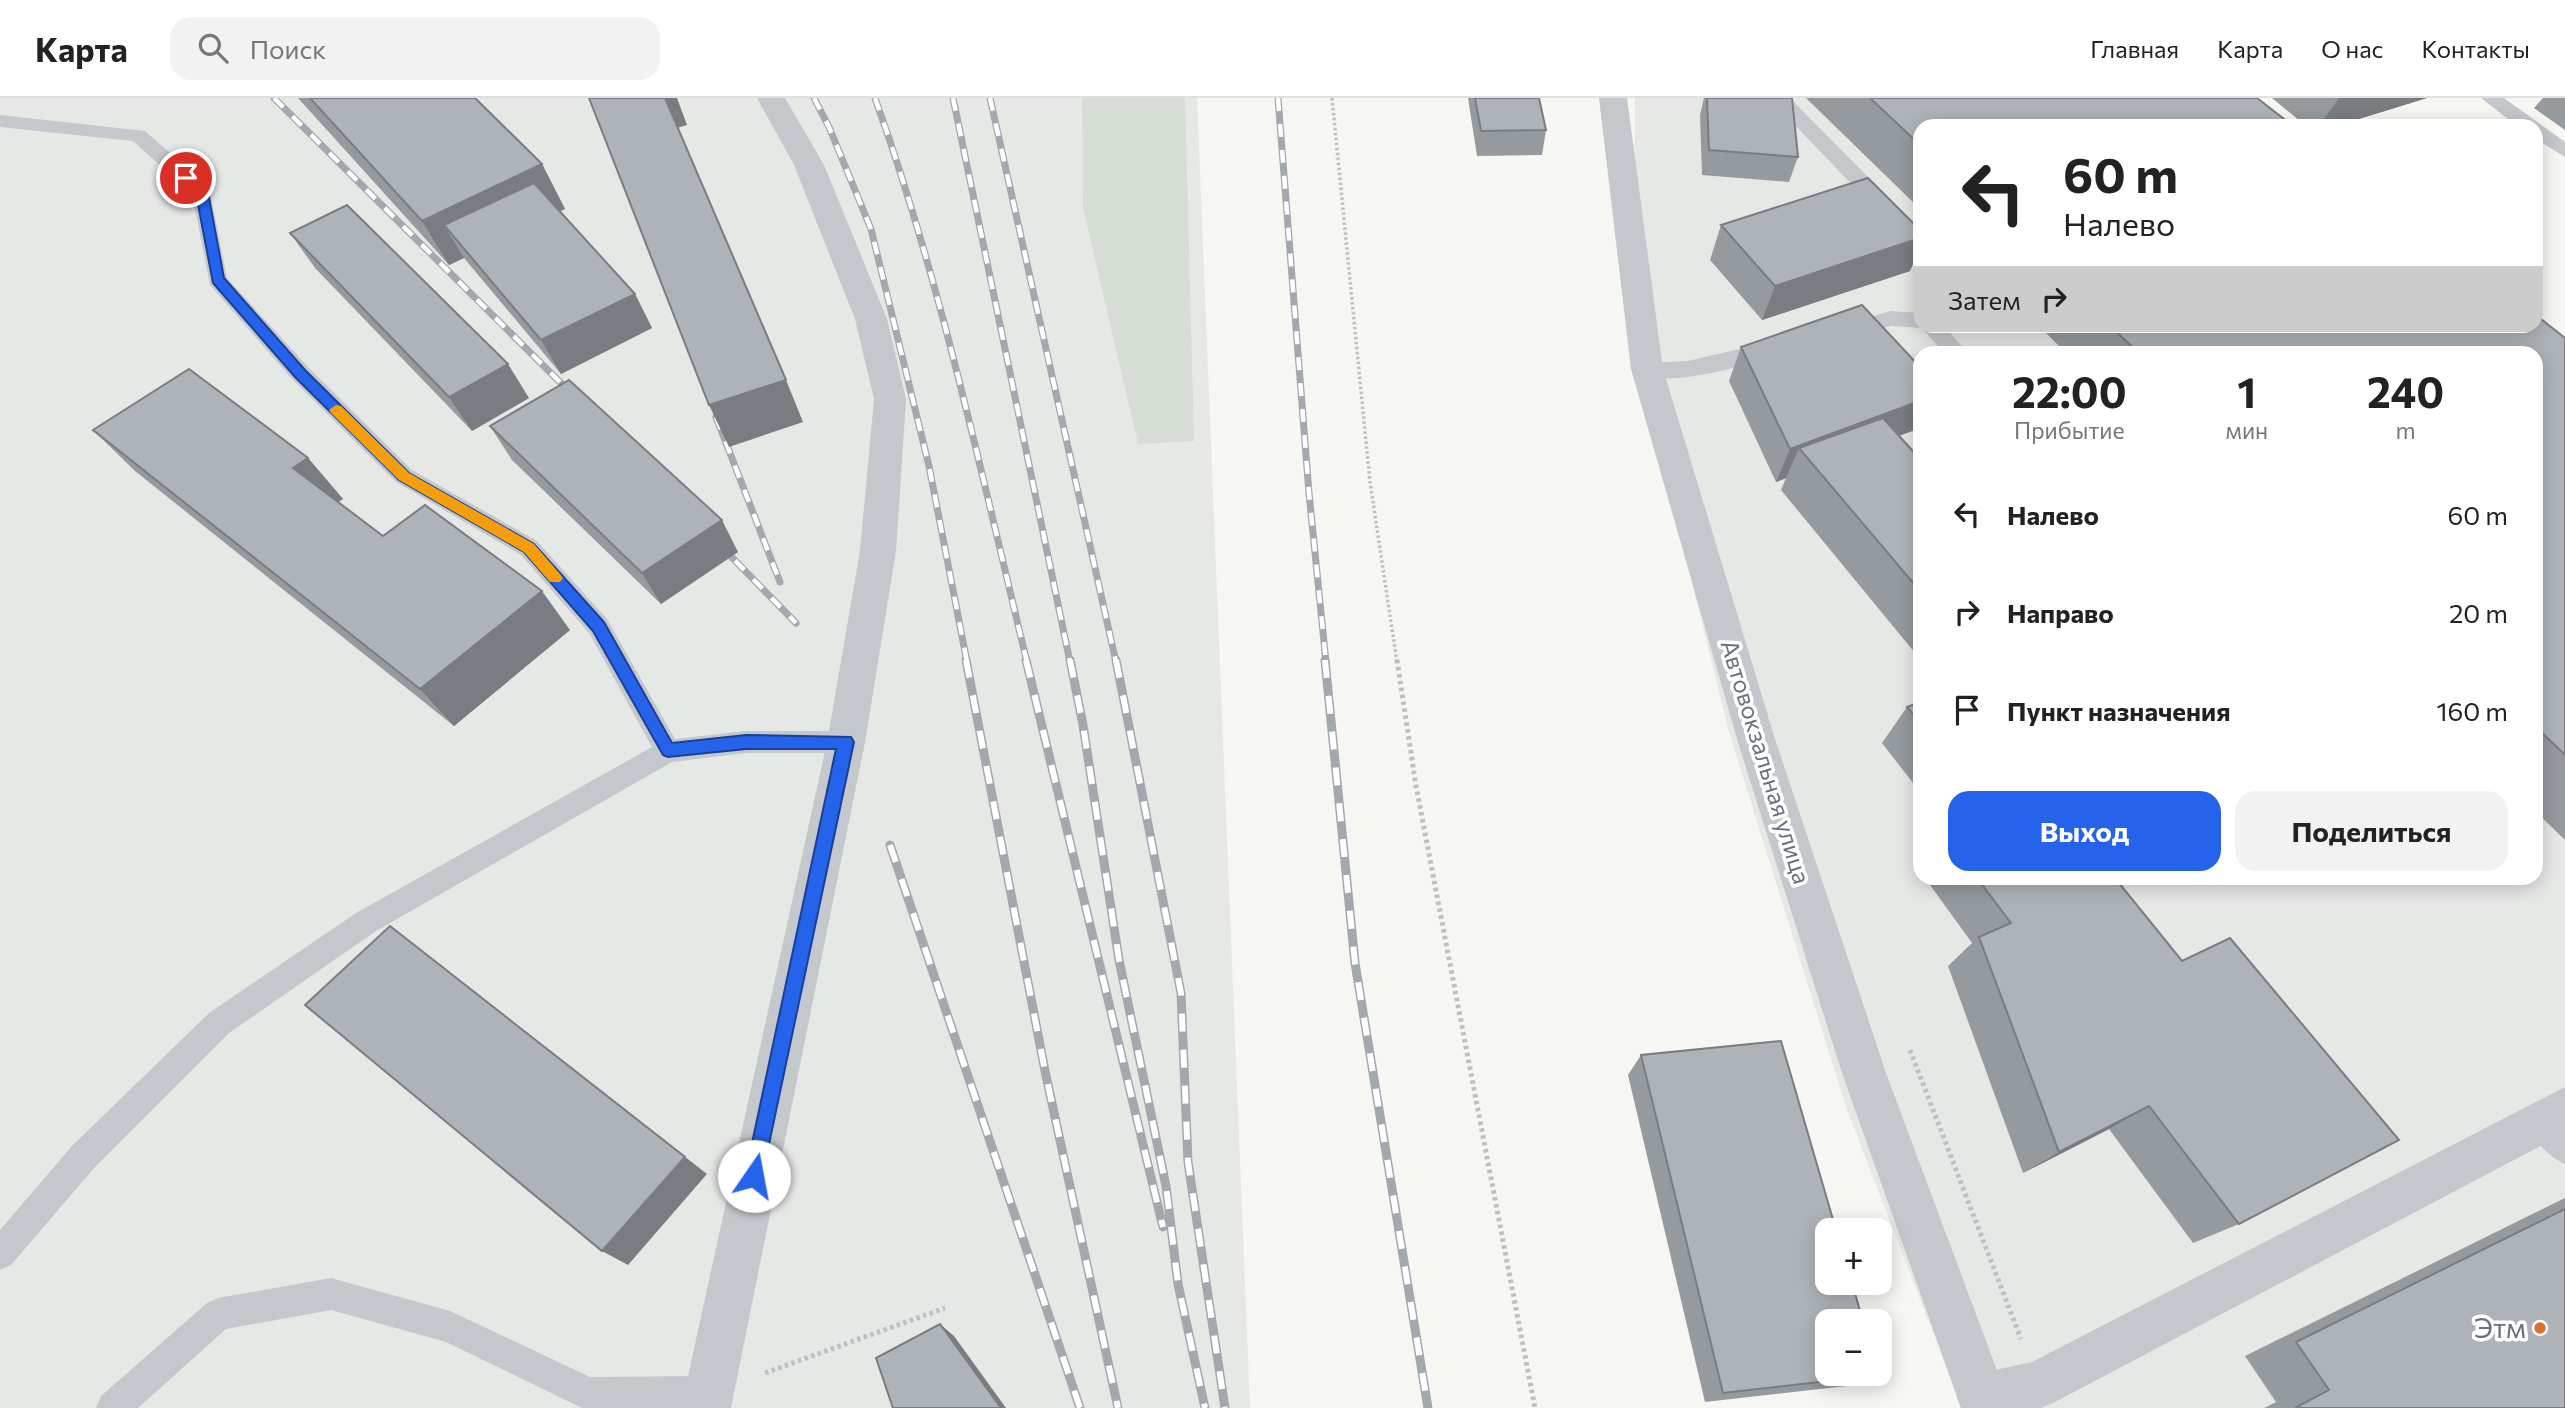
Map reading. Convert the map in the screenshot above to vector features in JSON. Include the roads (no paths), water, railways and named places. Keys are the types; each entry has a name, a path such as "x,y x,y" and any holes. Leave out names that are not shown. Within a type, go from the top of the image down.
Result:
{"street":[{"path":"707,1400 846,742 878,551 890,399 871,319 809,165 771,98"},
{"name":"Автовокзальная улица","path":"1613,98 1647,369 1756,739 1856,1047 1984,1403"},
{"path":"1984,1403 2038,1385 2557,1127"}],"lane":[{"path":"1779,98 1867,188"},
{"path":"2491,98 2520,119"},
{"path":"0,121 138,135 202,192 217,280 300,373 404,476 529,548 598,626 668,751"},
{"path":"2543,135 2565,151"},
{"path":"1824,336 1889,319 1913,318"},
{"path":"1938,333 1951,346"},
{"path":"1647,369 1709,365 1785,346"},
{"path":"0,1254 83,1157 219,1023 366,922 668,751 746,742 846,742"},
{"path":"113,1408 218,1314 331,1294 450,1327 588,1394 707,1400"}],"railway":[{"path":"274,98 575,397"},
{"path":"814,98 829,127 871,229 929,466 967,662"},
{"path":"875,98 899,167 940,307 1027,662"},
{"path":"953,98 1070,662"},
{"path":"990,98 1116,662"},
{"path":"1278,98 1309,493 1326,662"},
{"path":"716,417 780,582"},
{"path":"717,542 796,623"},
{"path":"966,660 1045,1071 1118,1408"},
{"path":"1026,660 1163,1227"},
{"path":"1070,660 1083,725 1119,960 1166,1186 1178,1284 1205,1408"},
{"path":"1116,660 1181,993 1188,1162 1225,1408"},
{"path":"1325,660 1355,963 1428,1408"},
{"path":"890,845 1080,1408"}],"place":[{"name":"Этм","path":"2540,1328"}]}
